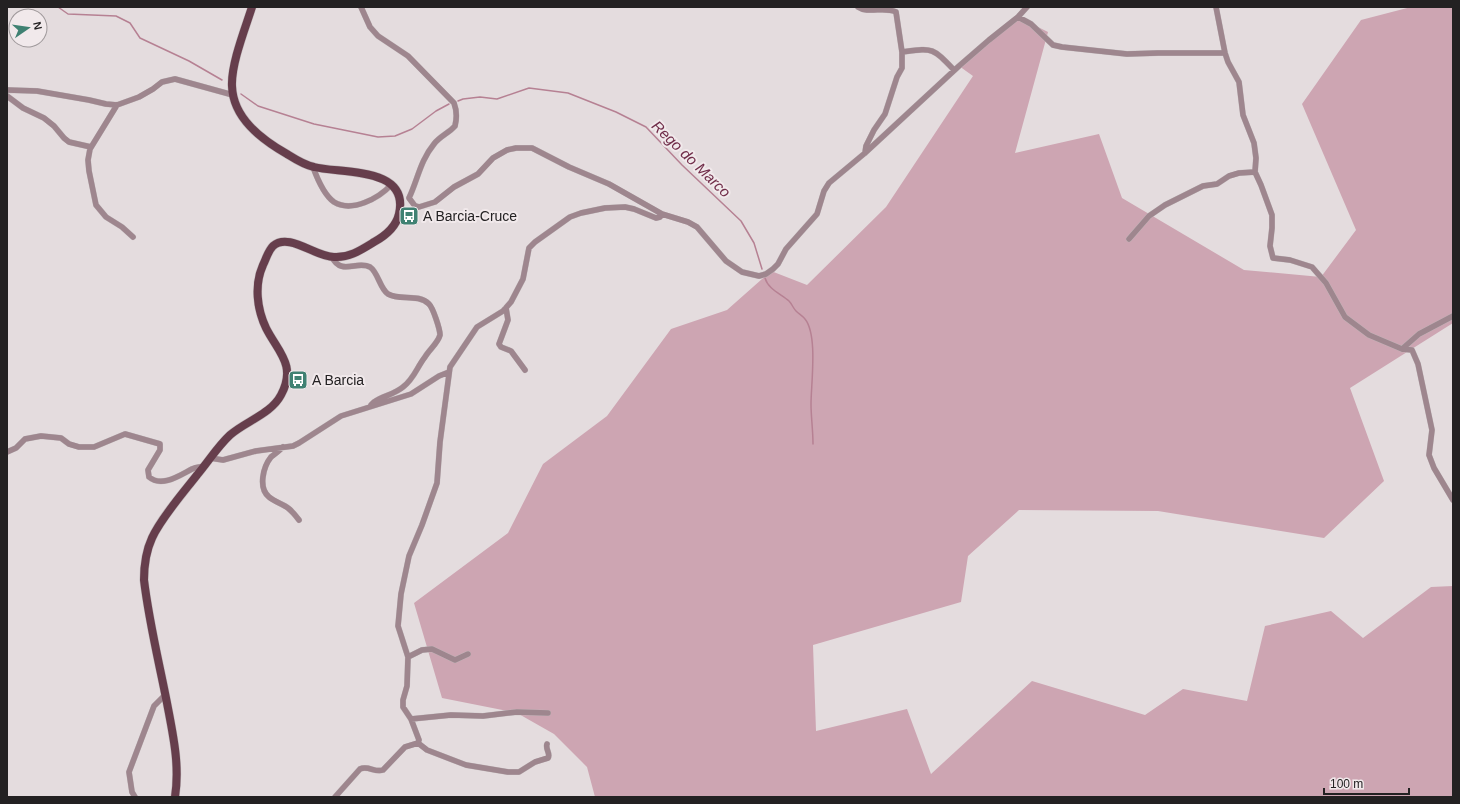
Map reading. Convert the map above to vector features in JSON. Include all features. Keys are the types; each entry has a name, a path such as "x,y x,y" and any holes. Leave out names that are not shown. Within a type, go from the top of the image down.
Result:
{"main road":[{"path":"175,797 177,784 177,764 146,592 144,569 147,551 158,528 210,458 230,435 270,408 276,402 284,387 286,371 285,362 279,347 265,326 258,297 258,281 260,271 270,250 278,243 286,242 298,244 317,254 332,257 341,257 359,251 379,239 393,227 397,221 400,206 398,194 391,185 377,176 313,167 295,159 278,149 253,129 237,109 233,95 232,80 252,7"}],"street":[{"path":"360,7 374,32 386,43 408,56 454,103 456,107 457,119 455,126 441,136 422,162 409,198 415,206 419,207 435,202 454,188 478,174 493,158 507,150 532,148 569,167 609,184 662,214 688,222 697,227 733,267 742,272 759,276 774,269 786,250 817,214 824,191 829,183 865,153 954,70 988,40 1018,17 1027,7"},
{"path":"858,7 865,10 891,10 896,12 902,52 902,68 897,77 885,114 874,130 866,146 865,153"},
{"path":"1216,7 1225,53 1240,88 1243,115 1254,143 1256,158 1255,172 1262,185 1272,216 1270,246 1273,258 1290,260 1312,267 1326,283 1345,316 1369,335 1402,349 1412,350 1418,364 1432,430 1429,455 1434,468 1453,500"},
{"path":"1018,17 1032,24 1053,44 1062,47 1127,54 1158,52 1225,53"},
{"path":"902,52 925,49 936,52 954,70"},
{"path":"7,90 44,92 117,105 139,97 162,82 171,79 181,80 233,95"},
{"path":"7,96 23,108 44,118 69,142 91,147"},
{"path":"117,105 91,147 88,160 96,205 106,217 122,227 133,237"},
{"path":"313,167 325,192 335,202 342,205 350,206 361,204 378,196 391,185"},
{"path":"1129,239 1149,216 1165,205 1203,186 1217,184 1229,176 1239,173 1255,172"},
{"path":"547,744 546,746 549,755 548,758 535,762 524,770 516,772 479,768 427,750 418,742 419,740 410,719 405,712 403,700 407,686 408,657 398,626 401,594 409,556 437,483 450,367 477,327 504,311 523,279 529,248 535,242 570,217 581,213 616,207 625,207 656,218 660,217 662,214"},
{"path":"332,257 334,262 340,266 369,266 382,283 388,294 397,297 417,298 429,303 439,328 437,342 424,358 409,381 396,392 374,402 370,406"},
{"path":"506,308 508,320 500,344 501,347 511,351 525,370"},
{"path":"1402,349 1419,334 1453,316"},
{"path":"210,458 223,460 256,451 299,443 341,416 411,394 439,376 449,372"},
{"path":"7,452 16,448 25,439 37,436 61,438 74,446 86,448 100,445 125,434 160,444 160,450 148,470 150,478 155,481 164,481 194,468 205,466"},
{"path":"283,447 273,456 266,467 263,489 265,494 289,509 299,520"},
{"path":"408,657 422,650 432,649 455,660 468,654"},
{"path":"135,797 132,792 129,772 154,706 165,695"},
{"path":"410,719 451,715 483,716 518,712 548,713"},
{"path":"335,797 360,769 365,768 379,771 383,770 405,747 418,742"}],"shaded area":[{"path":"1411,7 1453,7 1453,323 1350,388 1384,481 1324,538 1158,511 1019,510 968,556 961,602 813,645 816,731 907,709 931,774 1032,681 1145,715 1183,689 1247,701 1265,626 1331,611 1363,638 1431,587 1453,586 1453,797 595,797 587,767 554,734 517,713 442,698 414,603 508,533 543,464 607,416 671,329 727,310 771,271 807,285 886,207 973,76 959,66 1018,17 1048,32 1015,153 1099,134 1122,198 1244,270 1321,277 1356,230 1302,104 1361,20"}],"waterway":[{"name":"Rego do Marco","path":"58,7 68,14 116,16 130,23 140,38 189,61 222,80"},
{"name":"Rego do Marco","path":"458,101 480,97 497,99 529,88 568,93 616,112 646,127 682,165 741,221 754,243 762,269"},
{"name":"Rego do Marco","path":"241,94 258,106 314,124 378,137 395,136 412,129 436,111 449,104"},
{"name":"Rego do Marco","path":"765,278 772,288 789,301 809,326 813,348 811,404 813,444"}],"place":[{"name":"A Barcia-Cruce","path":"409,216"},
{"name":"A Barcia","path":"298,380"}]}
